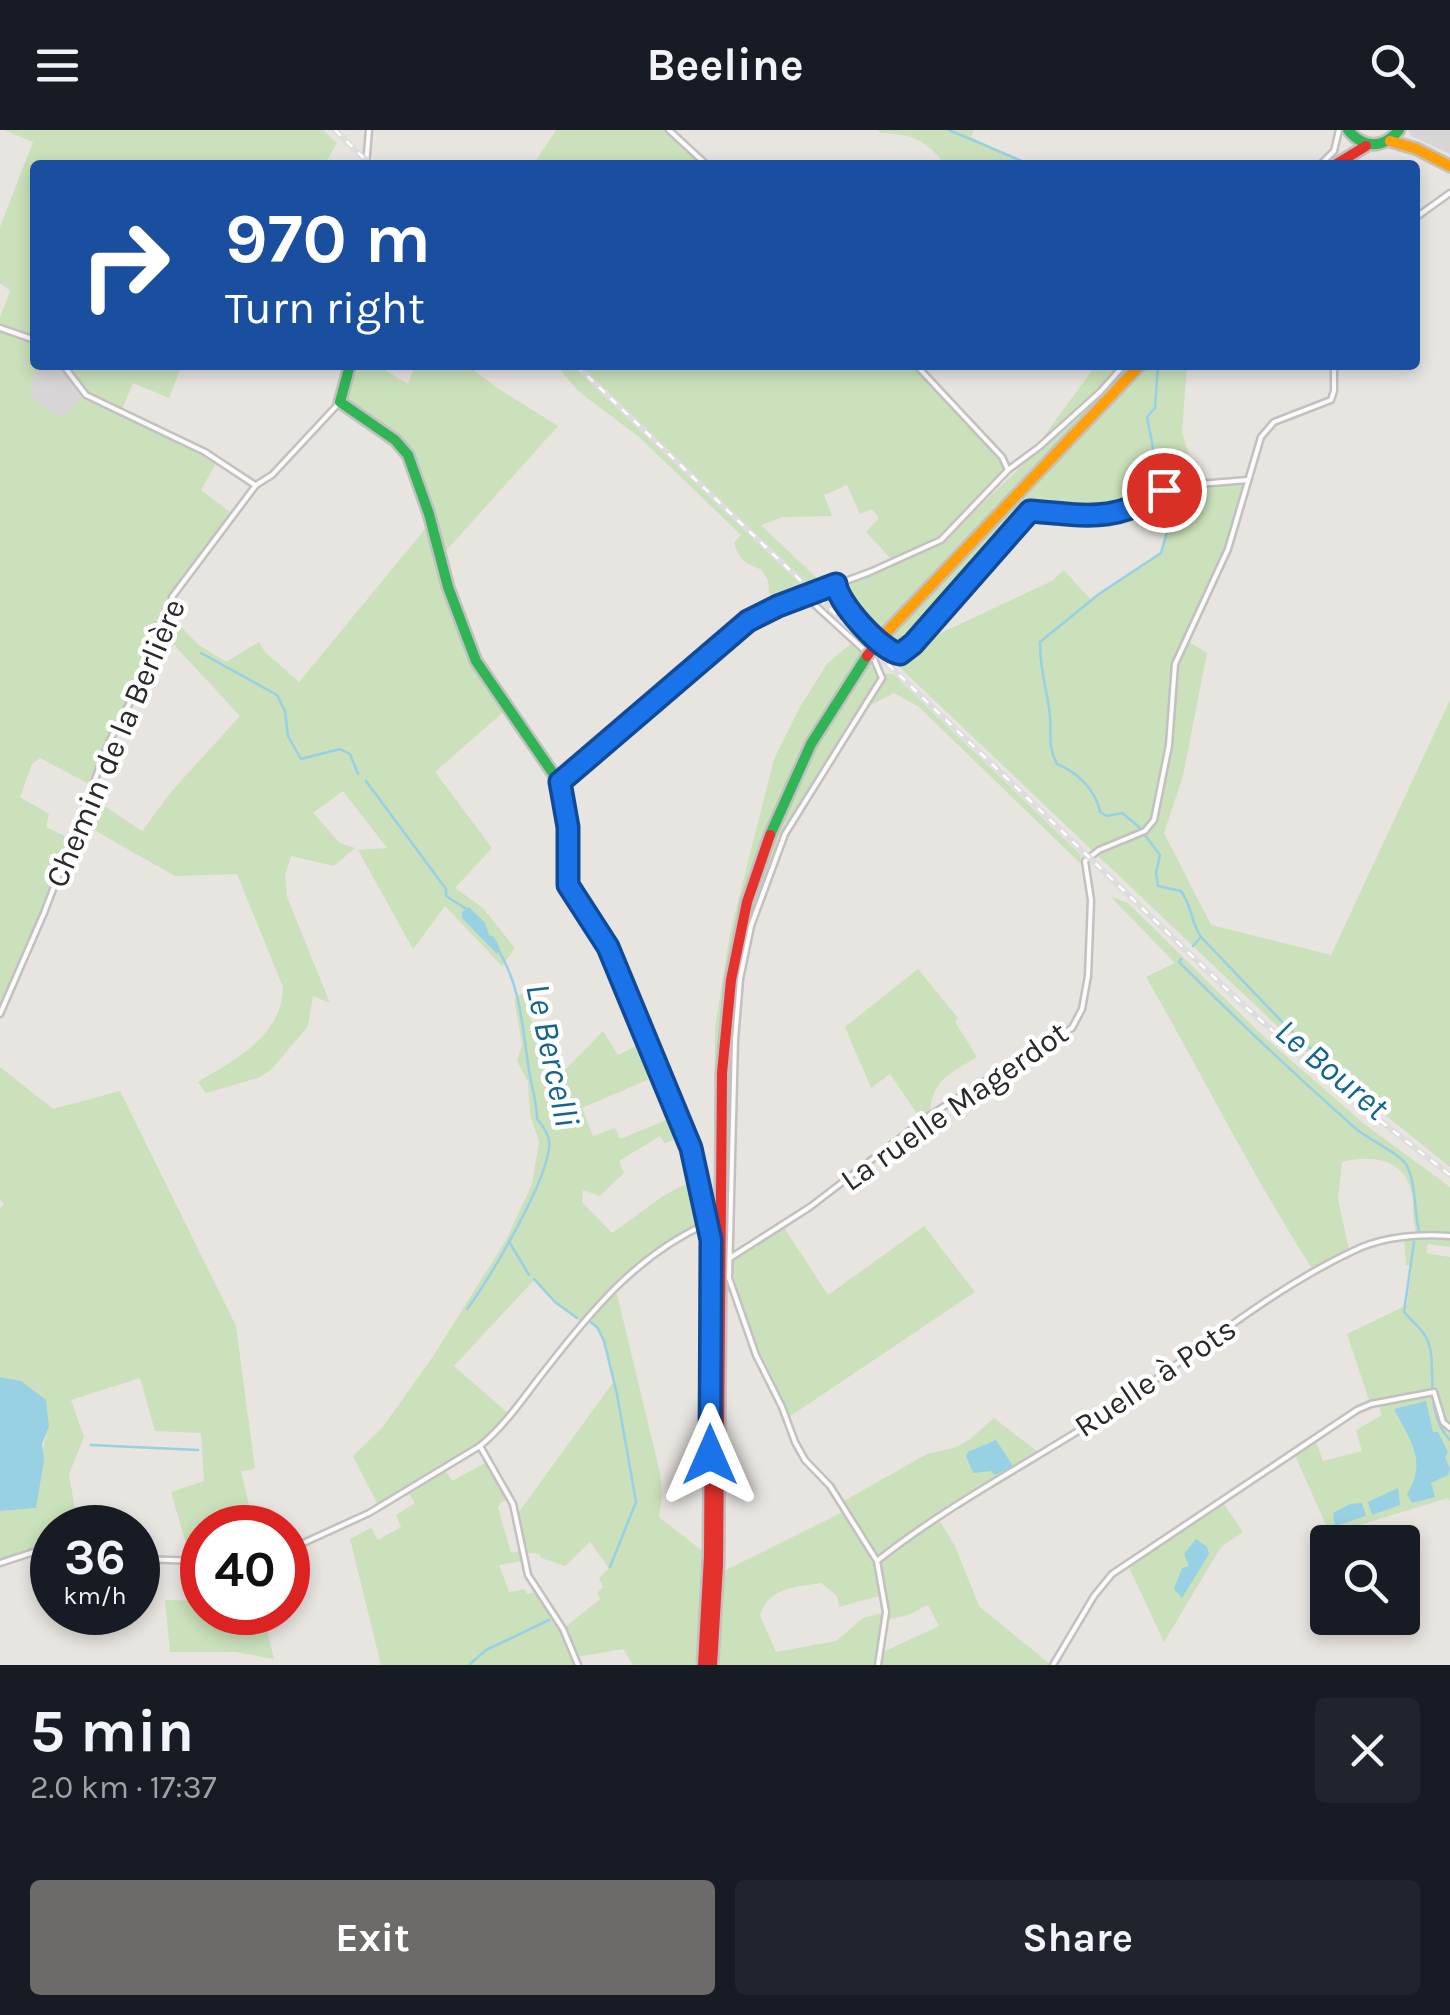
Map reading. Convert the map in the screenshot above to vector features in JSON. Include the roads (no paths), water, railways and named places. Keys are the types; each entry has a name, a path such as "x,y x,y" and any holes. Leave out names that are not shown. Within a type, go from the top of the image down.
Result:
{"main road":[{"path":"1342,160 1366,146 1390,141 1400,130 1417,148"},
{"path":"1345,131 1366,146"},
{"path":"1339,160 1346,150 1345,131"},
{"path":"1390,141 1417,148 1450,166"},
{"path":"349,370 340,402 388,434 408,456 425,501 448,587 476,660 560,782 568,827 568,885 604,939 688,1140 711,1240 710,1540 703,1665"},
{"path":"712,1665 718,1565 722,1073 727,1006 744,915 771,829 810,744 881,638 1135,370"}],"street":[{"path":"367,160 370,130"},
{"path":"669,130 701,160"},
{"path":"1325,160 1345,131"},
{"path":"1420,215 1450,194"},
{"path":"0,328 30,338"},
{"path":"67,370 86,395 205,452 256,485"},
{"path":"921,370 1002,457 1008,470"},
{"path":"560,782 739,627 804,595 941,540 1008,470 1038,448 1120,370"},
{"name":"La ruelle Magerdot","path":"730,1258 810,1207 930,1115 1072,1028 1080,1016 1088,976 1091,900 1085,861 1099,850 1143,832 1156,814 1166,764 1175,664 1222,562 1266,428 1279,419 1330,400 1334,370"},
{"name":"Chemin de la Berlière","path":"0,1014 44,913 110,740 169,629 172,597 256,485 272,475 340,402"},
{"path":"836,584 839,598 865,627 887,650 900,654 1030,511 1102,517 1185,483 1248,480"},
{"path":"804,595 874,659 882,678 785,834 751,926 740,979 735,1040 730,1285 795,1442 805,1460 830,1486 878,1562 886,1612 878,1665"},
{"path":"310,1540 368,1513 480,1446 619,1282 661,1250 706,1224"},
{"name":"Ruelle à Pots","path":"878,1562 936,1516 992,1486 1128,1399 1274,1294 1356,1249 1416,1236 1450,1236"},
{"path":"1053,1665 1094,1596 1120,1568 1364,1406 1431,1392 1438,1395 1443,1422 1450,1428"},
{"path":"480,1446 513,1504 528,1574 568,1639 578,1665"},
{"path":"0,1563 30,1553"}],"water":[{"path":"469,907 494,937 500,948 497,954 462,918 462,912"},
{"path":"0,1377 21,1381 46,1400 49,1427 42,1444 44,1460 36,1505 0,1511"},
{"path":"1426,1401 1433,1432 1438,1432 1448,1452 1445,1457 1450,1469 1448,1475 1431,1483 1435,1497 1412,1503 1407,1494 1416,1461 1411,1441 1394,1409"},
{"path":"996,1440 1013,1466 995,1475 991,1471 973,1473 968,1452"},
{"path":"1398,1488 1400,1505 1372,1515 1368,1502"},
{"path":"1362,1503 1366,1516 1335,1525 1333,1513"},
{"path":"1196,1539 1207,1547 1209,1554 1182,1598 1174,1589 1182,1568 1189,1566 1184,1554"}],"waterway":[{"path":"949,130 1019,160"},
{"path":"1156,492 1159,478 1147,417 1155,408 1158,370"},
{"path":"1159,505 1167,533 1161,553 1099,594 1040,642 1054,757 1057,764 1084,783 1100,812 1107,816 1122,813 1138,826 1160,855 1158,886 1181,891 1201,937 1331,1067"},
{"path":"201,653 277,695 285,711 288,736 301,759 340,749 350,754 358,774"},
{"name":"Le Bercelli","path":"366,781 446,889 446,896 468,910"},
{"name":"Le Bouret","path":"1193,946 1201,937"},
{"name":"Le Bercelli","path":"467,1309 518,1226 548,1155 549,1140 537,1119 519,1004 497,948"},
{"name":"Le Bouret","path":"1181,959 1179,962 1200,983 1332,1108 1406,1164 1412,1179 1419,1231"},
{"name":"Le Bouret","path":"1414,1242 1404,1312 1424,1334 1430,1348 1433,1401 1441,1428 1450,1440"},
{"path":"510,1243 529,1275"},
{"path":"534,1279 577,1318"},
{"path":"589,1321 604,1341 636,1502 610,1567"},
{"path":"91,1445 198,1450"},
{"path":"469,1665 486,1650 549,1620"}],"railway":[{"path":"335,130 366,160"},
{"path":"581,370 1241,1003 1338,1088 1450,1175"}]}
